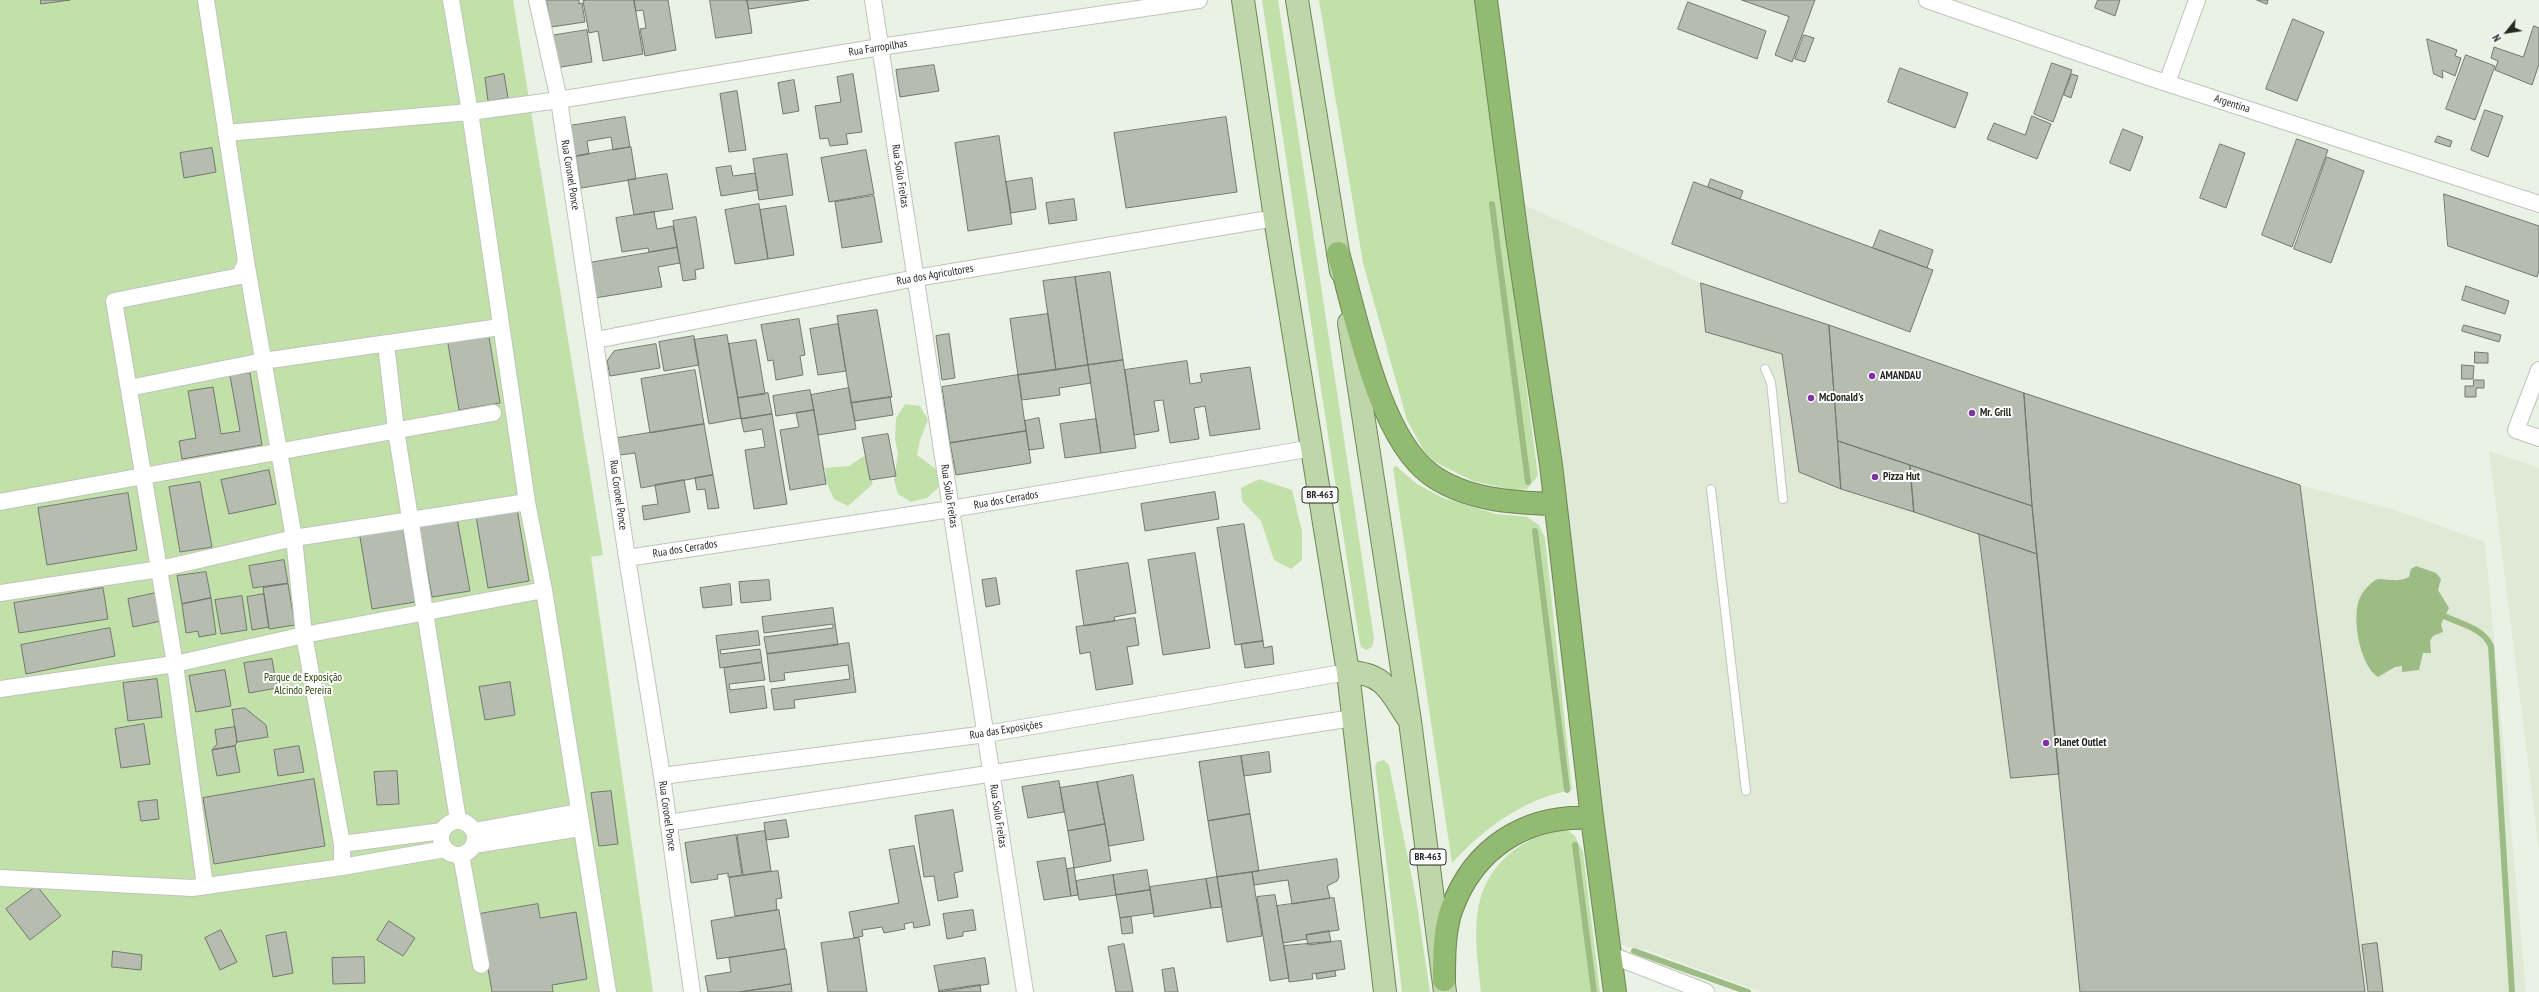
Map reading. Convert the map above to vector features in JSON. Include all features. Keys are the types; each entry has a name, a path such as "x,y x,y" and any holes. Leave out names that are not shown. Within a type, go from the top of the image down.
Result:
{"highway":[{"path":"1486,0 1555,504 1592,818 1616,992"},
{"path":"1338,253 1377,387 1398,436 1413,458 1430,474 1450,485 1479,496 1521,503 1555,504"},
{"path":"1445,986 1445,946 1451,912 1465,880 1487,853 1515,832 1548,820 1573,817 1592,818"}],"main road":[{"name":"BR-463","path":"1243,0 1275,218 1348,672 1385,992"},
{"name":"BR-463","path":"1297,0 1338,253 1410,721 1445,986"},
{"path":"1348,672 1376,677 1394,696 1410,721"}],"street":[{"path":"206,0 246,261 294,538 304,635 342,844 342,867"},
{"path":"451,0 470,112 500,327 527,502 544,590 579,820 608,992"},
{"name":"Rua Coronel Ponce","path":"538,0 559,100 596,340 627,558 662,776 692,992"},
{"name":"Rua Soilo Freitas","path":"873,0 1025,992"},
{"name":"Rua Farropilhas","path":"226,133 470,112 559,100 880,47 1199,0"},
{"name":"Argentina","path":"1926,0 2166,83 2539,204"},
{"path":"2166,83 2197,0"},
{"name":"Rua dos Agricultores","path":"596,340 916,278 1275,218"},
{"path":"205,886 175,664 114,301 240,276 246,261"},
{"path":"129,388 263,361 500,327"},
{"path":"386,344 396,430 426,611 458,820"},
{"path":"2539,370 2516,430 2539,438"},
{"path":"0,502 144,478 493,413"},
{"name":"Rua dos Cerrados","path":"627,558 951,509 1313,448"},
{"path":"0,593 160,569 294,538 527,502"},
{"path":"0,689 175,664 304,635 544,590"},
{"name":"Rua das Exposições","path":"662,776 986,734 1348,672"},
{"path":"668,823 992,772 1353,718"},
{"path":"458,820 466,823 474,838 471,850 461,855 453,855 444,849 442,843 442,831 447,824 458,820"},
{"path":"474,838 579,820"},
{"path":"342,844 442,831"},
{"path":"0,878 192,888 342,867 444,849"},
{"path":"461,855 481,965"},
{"path":"1611,955 1706,992"}],"lane":[{"path":"1765,369 1771,382 1784,498"},
{"path":"1711,489 1746,791"}],"shaded area":[{"name":"Planet Outlet","path":"1521,204 1701,283 2300,485 2398,511 2485,542 2526,992 1761,992 1649,951 1615,944"},
{"path":"2489,451 2539,468 2539,850"},
{"path":"2416,566 2436,573 2441,579 2438,590 2449,608 2441,624 2443,632 2433,636 2430,641 2431,653 2423,653 2419,670 2402,672 2402,666 2395,667 2378,677 2367,663 2362,654 2359,643 2356,621 2360,597 2369,585 2377,579 2398,580 2409,577 2411,569"}],"green space":[{"name":"Parque de Exposição Alcindo Pereira","path":"0,0 513,0 603,555 591,557 653,992 0,992"},
{"path":"1262,0 1278,0 1374,638 1372,647 1366,650 1361,647 1359,639"},
{"path":"1319,0 1476,0 1538,476 1527,489 1513,490 1473,481 1435,462 1425,453 1407,420 1363,263"},
{"path":"905,404 920,406 928,420 920,440 917,455 941,473 943,483 927,498 911,502 898,494 894,480 898,453 895,439 896,418"},
{"path":"867,454 877,457 869,474 873,484 848,506 834,499 825,479 826,470 823,468 849,466"},
{"path":"1396,466 1417,484 1443,498 1496,514 1527,517 1539,525 1545,538 1572,790 1538,800 1506,816 1464,850 1452,863 1393,468"},
{"path":"1259,479 1292,490 1302,531 1302,560 1291,569 1274,560 1261,521 1242,501 1241,488"},
{"path":"1384,760 1389,765 1416,898 1430,992 1402,992 1375,767 1377,762"},
{"path":"1566,829 1575,836 1583,852 1600,992 1481,992 1476,936 1480,902 1485,885 1508,855 1521,845 1535,838"}],"building":[{"path":"41,0 70,0 41,4"},
{"path":"547,0 579,0 579,4 582,3 585,22 551,27"},
{"path":"634,0 643,54 603,61 598,31 589,33 583,1"},
{"path":"634,0 668,0 676,50 645,56 640,29 646,28 643,10 636,11"},
{"path":"710,0 747,0 752,33 716,38"},
{"path":"747,0 809,0 749,9"},
{"path":"1742,0 1815,0 1792,62 1775,55 1789,17"},
{"path":"2098,0 2120,0 2115,16 2095,8"},
{"path":"2257,0 2268,0 2267,4"},
{"path":"1688,2 1766,31 1757,59 1678,29"},
{"path":"2293,19 2324,32 2297,101 2266,89"},
{"path":"2534,26 2539,28 2539,64 2532,85 2495,70 2498,61 2491,58 2494,47 2523,57"},
{"path":"587,30 592,62 555,68 550,36"},
{"path":"1804,35 1814,38 1805,62 1795,59"},
{"path":"2427,39 2457,50 2455,56 2461,58 2455,76 2442,70 2443,78 2434,74"},
{"path":"2466,55 2495,66 2475,120 2446,109"},
{"path":"2052,63 2072,70 2053,122 2034,114"},
{"path":"934,65 939,91 900,97 896,70"},
{"path":"1900,68 1968,93 1955,128 1888,102"},
{"path":"504,74 508,98 488,101 485,78"},
{"path":"853,74 862,132 846,134 848,144 830,146 828,138 820,139 815,106 841,102 837,77"},
{"path":"2072,74 2078,76 2071,98 2064,95"},
{"path":"794,80 799,111 783,114 778,83"},
{"path":"737,91 746,150 729,152 720,94"},
{"path":"2485,110 2503,116 2488,157 2471,150"},
{"path":"2032,116 2051,124 2037,159 1987,139 1994,123 2025,135"},
{"path":"625,117 630,147 613,150 611,137 587,141 589,154 574,157 569,126"},
{"path":"1226,117 1237,192 1126,208 1114,133"},
{"path":"2123,129 2143,137 2130,171 2110,163"},
{"path":"999,136 1012,224 968,231 955,143"},
{"path":"2438,136 2452,141 2450,147 2435,142"},
{"path":"2297,139 2328,150 2292,247 2262,235"},
{"path":"2220,144 2245,153 2226,208 2200,198"},
{"path":"631,147 636,179 581,188 576,156"},
{"path":"212,148 216,172 184,178 180,153"},
{"path":"866,150 874,194 829,202 821,158"},
{"path":"787,154 793,195 759,200 753,159"},
{"path":"2327,157 2364,171 2331,263 2294,249"},
{"path":"731,166 733,176 755,173 758,190 721,196 716,168"},
{"path":"667,174 673,209 634,215 628,180"},
{"path":"1032,178 1036,209 1011,213 1006,182"},
{"path":"1711,179 1743,191 1740,199 1708,187"},
{"path":"1694,182 1933,270 1910,332 1672,244"},
{"path":"2444,194 2539,226 2539,270 2537,277 2448,246"},
{"path":"874,196 882,242 842,248 835,202"},
{"path":"1074,199 1077,220 1049,224 1046,203"},
{"path":"759,204 768,259 735,264 725,210"},
{"path":"786,206 794,255 768,259 760,210"},
{"path":"654,212 657,229 673,226 677,247 649,252 648,248 622,252 616,218"},
{"path":"696,217 704,268 695,270 696,279 683,281 673,221"},
{"path":"1880,230 1933,250 1927,268 1873,248"},
{"path":"677,248 680,263 658,267 662,287 595,298 589,263"},
{"path":"1110,272 1123,360 1088,365 1075,277"},
{"path":"1075,277 1088,365 1056,370 1043,281"},
{"name":"McDonald's","path":"1701,283 1829,325 1841,489 1799,472 1782,354 1706,332"},
{"path":"2466,286 2509,301 2505,314 2462,300"},
{"path":"877,310 892,397 851,403 837,316"},
{"path":"1048,314 1056,370 1018,375 1010,319"},
{"path":"799,319 805,355 800,356 803,375 776,380 773,360 768,361 761,325"},
{"path":"838,324 846,371 818,375 810,329"},
{"path":"1829,325 2024,393 2032,506 1838,441"},
{"path":"2464,325 2501,335 2499,342 2462,331"},
{"path":"488,331 500,403 459,410 447,338"},
{"path":"949,334 955,378 942,380 936,336"},
{"path":"727,335 741,418 709,424 694,340"},
{"path":"694,336 699,365 664,371 659,342"},
{"path":"756,340 765,394 738,398 729,344"},
{"path":"656,344 660,368 610,376 607,361 614,351"},
{"path":"2475,352 2488,353 2488,363 2475,363"},
{"path":"1123,360 1136,448 1101,453 1088,365"},
{"path":"1187,361 1190,384 1202,382 1200,374 1250,367 1260,429 1210,436 1205,406 1194,408 1199,439 1170,443 1163,400 1154,401 1159,431 1134,435 1125,370"},
{"path":"1088,365 1091,383 1059,388 1060,395 1022,400 1018,375"},
{"path":"2462,365 2474,366 2473,379 2462,379"},
{"path":"695,370 704,424 650,433 641,379"},
{"path":"250,373 262,445 182,459 179,441 196,438 188,391 213,387 221,434 240,431 230,376"},
{"path":"1018,375 1026,431 950,443 942,387"},
{"path":"2474,380 2484,380 2484,388 2476,388 2476,397 2465,397 2465,386 2473,386"},
{"path":"849,388 856,429 818,435 811,395"},
{"path":"810,390 814,410 776,416 773,396"},
{"path":"768,393 772,414 741,419 738,398"},
{"path":"2024,393 2300,485 2365,992 2080,992 2032,506"},
{"path":"890,397 893,415 855,421 851,403"},
{"path":"814,410 826,484 790,490 780,430 799,427 796,413"},
{"path":"772,414 787,504 754,509 745,450 765,447 762,429 744,432 741,419"},
{"path":"1039,418 1044,448 1029,450 1025,421"},
{"path":"1096,419 1101,453 1065,458 1060,424"},
{"path":"704,424 713,475 641,488 635,453 620,455 618,438"},
{"path":"1026,431 1031,463 956,475 950,443"},
{"path":"888,434 896,476 870,480 862,438"},
{"name":"Pizza Hut","path":"1838,441 1910,465 1914,512 1841,489"},
{"path":"1910,465 2032,506 2037,554 1914,512"},
{"path":"269,470 276,504 229,514 221,480"},
{"path":"713,475 719,508 708,509 705,489 697,490 695,478"},
{"path":"684,480 690,512 644,520 642,506 658,504 655,485"},
{"path":"200,482 212,547 180,552 169,487"},
{"path":"1215,492 1219,519 1145,531 1141,504"},
{"path":"128,493 137,550 47,565 38,508"},
{"path":"517,509 529,581 488,588 476,516"},
{"path":"457,518 470,591 432,597 419,524"},
{"path":"402,524 415,602 372,609 359,531"},
{"path":"1244,524 1263,641 1235,645 1217,528"},
{"path":"1979,534 2037,554 2059,774 2011,778"},
{"path":"1195,553 1210,648 1163,655 1148,560"},
{"path":"284,560 288,583 253,588 249,566"},
{"path":"1128,563 1136,613 1114,617 1115,621 1084,626 1076,571"},
{"path":"206,572 211,598 182,604 177,576"},
{"path":"996,578 1000,604 986,607 982,580"},
{"path":"769,580 771,600 741,603 739,582"},
{"path":"288,584 295,625 269,629 263,588"},
{"path":"730,584 732,605 703,608 700,588"},
{"path":"103,588 108,619 19,633 14,603"},
{"path":"156,593 161,621 133,627 128,599"},
{"path":"264,594 269,627 252,630 247,597"},
{"path":"242,596 247,630 221,634 215,600"},
{"path":"211,598 216,634 199,637 198,631 186,633 182,604"},
{"path":"833,608 838,645 767,654 764,637 833,628 833,624 764,633 762,617"},
{"path":"1135,618 1139,645 1127,647 1133,684 1096,690 1090,652 1080,654 1076,627"},
{"path":"110,628 115,656 26,674 21,645"},
{"path":"758,631 760,645 720,650 721,654 760,649 762,662 720,668 716,636"},
{"path":"1263,641 1264,648 1272,646 1274,664 1245,668 1241,644"},
{"path":"849,643 856,692 794,700 795,708 774,710 771,689 850,679 848,665 784,673 785,680 770,682 767,654"},
{"path":"272,659 277,688 249,693 244,663"},
{"path":"762,663 765,680 729,684 730,690 764,686 767,708 730,713 724,668"},
{"path":"225,670 231,706 196,712 189,676"},
{"path":"157,679 162,717 128,721 123,683"},
{"path":"510,682 515,715 485,720 479,687"},
{"path":"245,708 266,725 268,737 237,742 232,710"},
{"path":"144,724 150,764 121,768 115,729"},
{"path":"235,727 237,742 235,746 212,750 217,744 215,730"},
{"path":"235,746 240,772 217,776 212,750"},
{"path":"299,746 304,772 278,776 274,750"},
{"path":"1269,752 1271,772 1244,776 1241,756"},
{"path":"1241,756 1250,814 1208,821 1199,762"},
{"path":"397,771 399,804 377,805 374,772"},
{"path":"1133,775 1144,840 1109,846 1097,782"},
{"path":"314,779 325,846 214,864 203,798"},
{"path":"1059,781 1064,812 1028,818 1022,787"},
{"path":"1097,782 1105,824 1068,831 1060,788"},
{"path":"611,791 618,844 599,846 591,793"},
{"path":"157,800 159,819 141,821 138,802"},
{"path":"953,810 963,871 954,873 958,897 938,901 934,876 924,877 915,816"},
{"path":"1250,814 1259,871 1217,877 1208,821"},
{"path":"786,820 789,837 766,840 764,823"},
{"path":"1105,824 1111,861 1074,868 1068,831"},
{"path":"765,831 771,871 743,875 737,835"},
{"path":"736,835 742,875 728,877 728,873 717,875 718,879 691,883 685,843"},
{"path":"914,846 930,925 914,928 913,922 904,924 905,929 884,933 882,927 862,930 863,936 854,938 849,912 899,903 889,850"},
{"path":"1065,858 1071,896 1044,900 1037,862"},
{"path":"1337,859 1339,877 1337,881 1327,886 1330,898 1292,904 1288,880 1254,885 1252,872"},
{"path":"1074,868 1078,895 1071,896 1067,869"},
{"path":"1147,870 1150,890 1116,895 1113,875"},
{"path":"778,871 782,898 776,899 777,910 735,916 729,878"},
{"path":"1252,872 1262,936 1227,942 1217,877"},
{"path":"1113,875 1116,895 1079,900 1076,881"},
{"path":"1217,877 1222,907 1211,908 1206,879"},
{"path":"1206,879 1211,908 1154,917 1150,887"},
{"path":"37,886 61,916 30,940 6,909"},
{"path":"1150,890 1154,913 1120,918 1116,895"},
{"path":"1275,895 1289,978 1270,981 1257,897"},
{"path":"1334,898 1339,930 1306,935 1307,939 1283,943 1277,906"},
{"path":"538,904 540,918 576,912 587,979 552,985 553,992 492,992 479,914"},
{"path":"779,910 785,949 717,959 711,921"},
{"path":"973,910 976,930 963,932 963,936 947,939 943,914"},
{"path":"1131,917 1133,933 1122,934 1120,918"},
{"path":"389,921 415,938 403,956 377,940"},
{"path":"221,930 237,962 220,970 205,938"},
{"path":"1329,931 1331,942 1308,945 1306,935"},
{"path":"286,932 293,973 273,977 266,936"},
{"path":"859,938 867,992 828,992 821,943"},
{"path":"1341,941 1345,969 1312,974 1313,979 1289,982 1284,946"},
{"path":"2377,943 2383,992 2368,992 2362,945"},
{"path":"1124,944 1133,992 1116,992 1108,947"},
{"path":"786,949 791,984 740,992 708,992 705,976 731,972 729,958"},
{"path":"113,951 142,955 141,970 112,967"},
{"path":"364,957 365,983 333,984 332,958"},
{"path":"985,958 989,984 939,992 934,966"},
{"path":"1174,968 1178,992 1165,992 1162,970"},
{"path":"1335,971 1336,976 1317,979 1316,974"},
{"path":"791,984 792,992 740,992 774,987"},
{"path":"980,985 981,992 939,992 939,991"}],"waterway":[{"path":"1492,204 1528,482"},
{"path":"1535,531 1567,790"},
{"path":"2444,616 2471,627 2483,635 2491,646 2512,992"},
{"path":"1575,845 1594,992"},
{"path":"1634,951 1748,992"}],"place":[{"name":"AMANDAU","path":"1872,376"},
{"name":"McDonald's","path":"1811,398"},
{"name":"Mr. Grill","path":"1972,413"},
{"name":"Pizza Hut","path":"1875,477"},
{"name":"Planet Outlet","path":"2046,743"}]}
